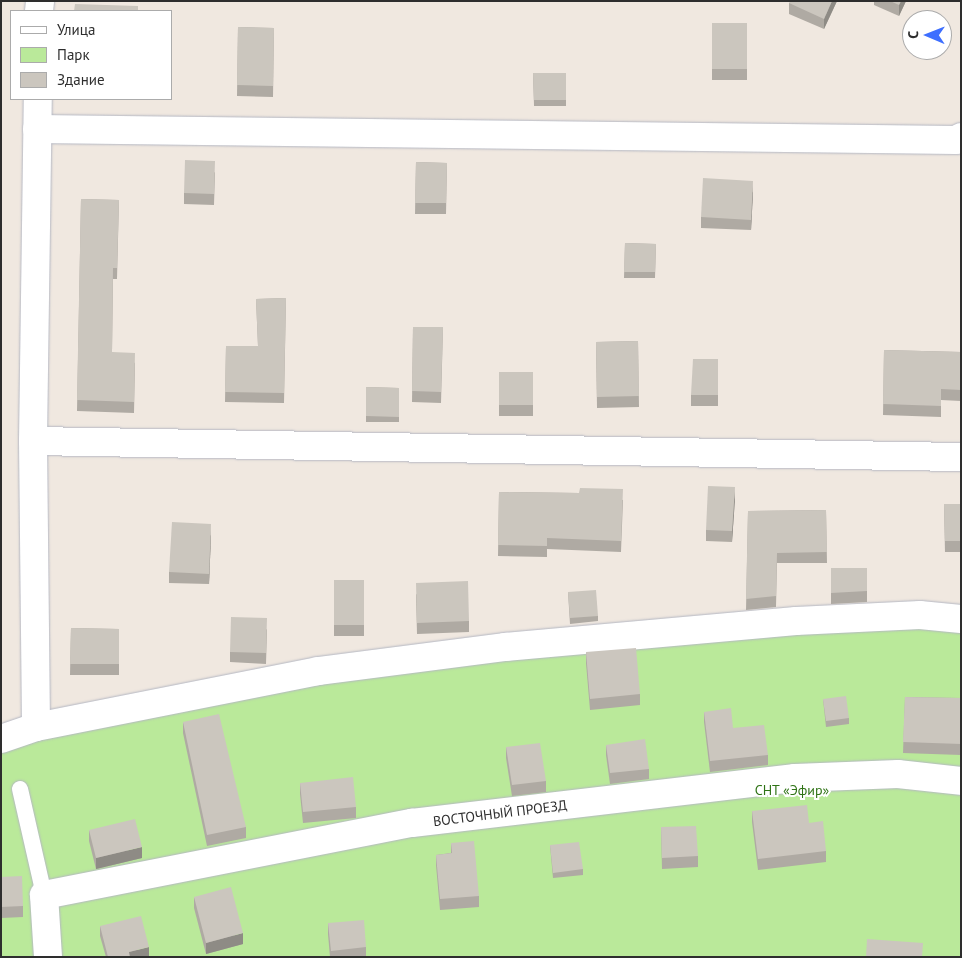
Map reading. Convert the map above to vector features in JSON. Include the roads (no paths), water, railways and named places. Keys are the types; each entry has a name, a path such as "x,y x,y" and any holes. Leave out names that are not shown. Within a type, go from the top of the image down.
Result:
{"street":[{"path":"36,728 33,441 38,100"},
{"path":"37,129 956,140 961,138"},
{"path":"33,441 961,456"},
{"path":"1,739 36,728 318,671 505,647 796,621 920,615 961,619"},
{"name":"ВОСТОЧНЫЙ ПРОЕЗД","path":"44,895 412,823 796,778 898,774 961,781"},
{"path":"44,895 48,957"}],"lane":[{"path":"20,789 44,895"}],"park label":[{"name":"СНТ «Эфир»","path":"792,790"}]}
